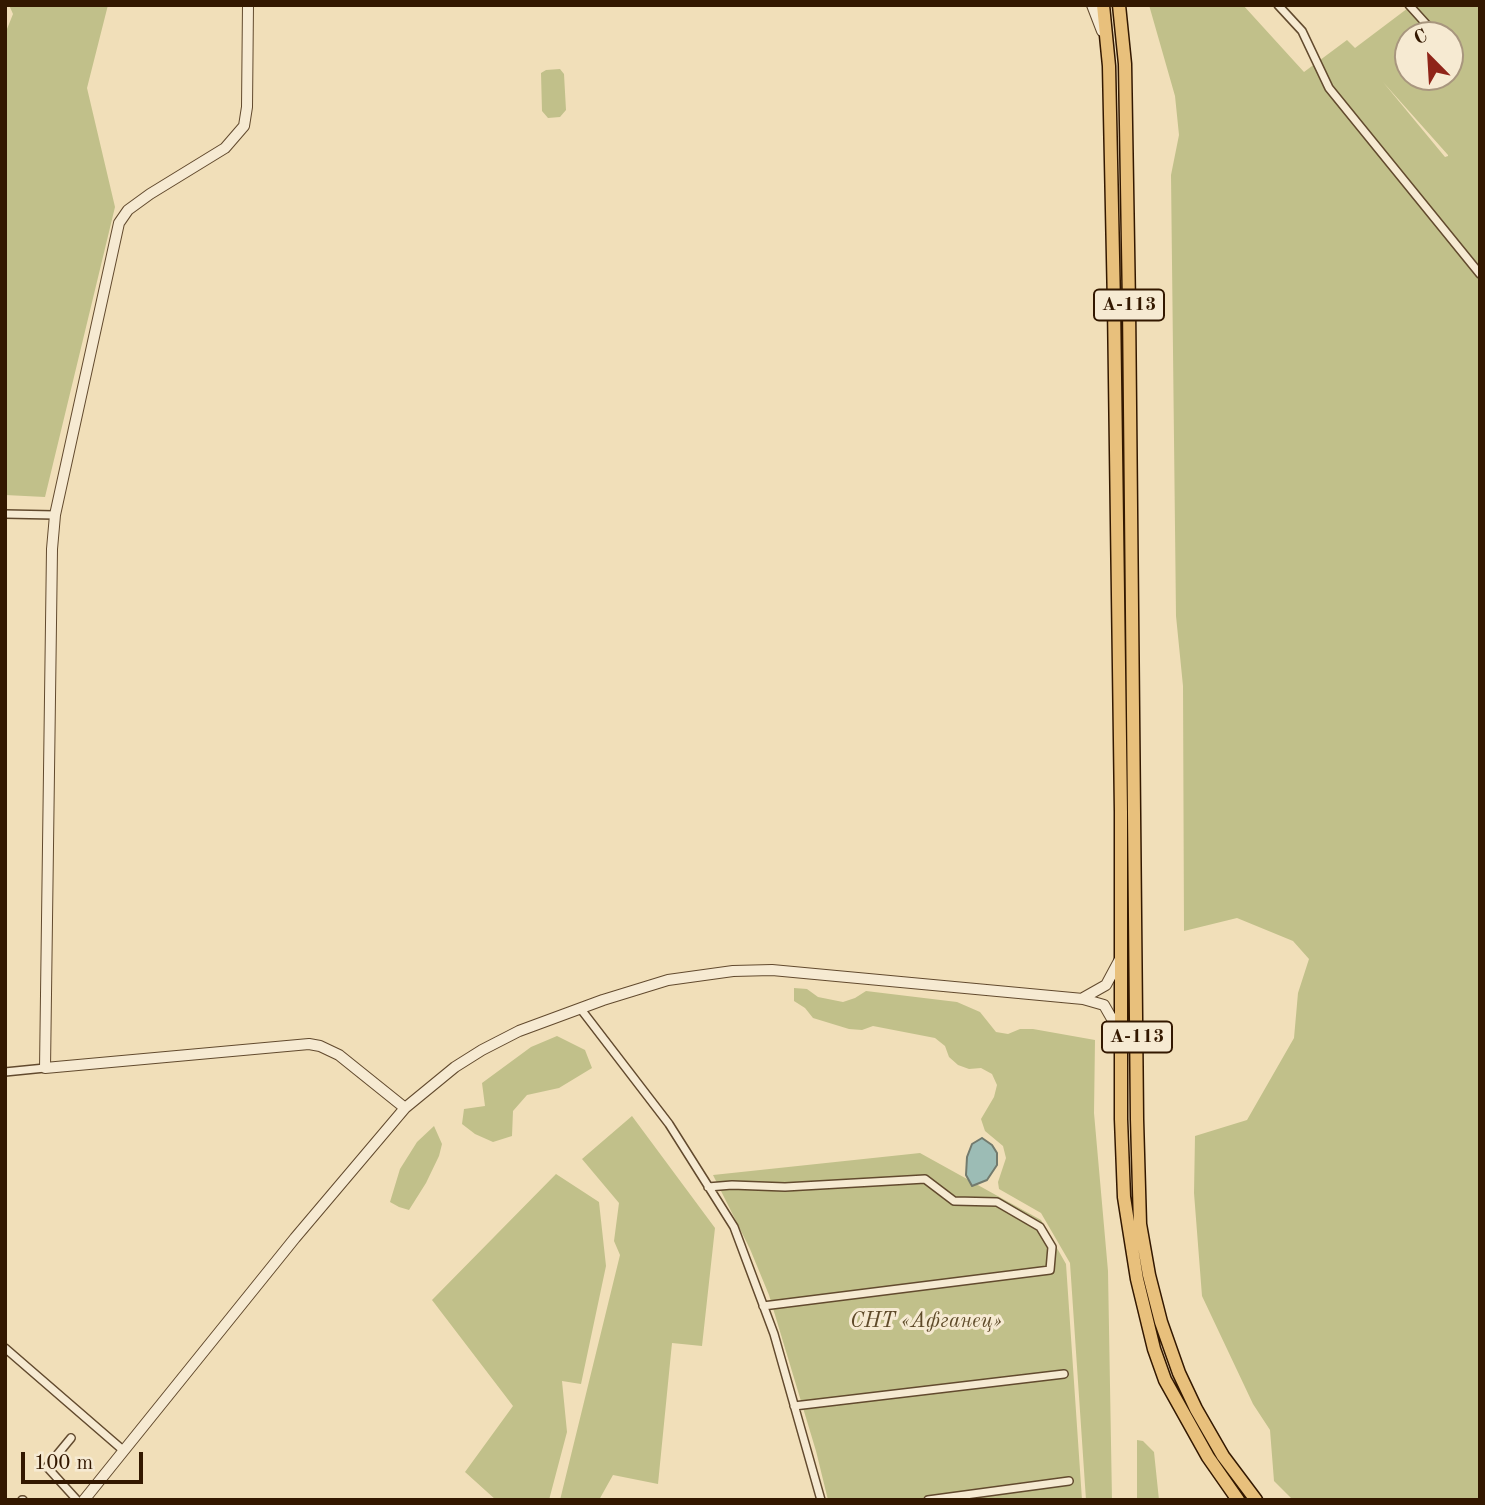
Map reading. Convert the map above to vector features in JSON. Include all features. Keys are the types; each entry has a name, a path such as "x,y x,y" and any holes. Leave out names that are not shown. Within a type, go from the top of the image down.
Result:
{"highway":[{"name":"А-113","path":"1103,5 1108,50 1118,493 1124,1198 1148,1328 1165,1380 1208,1457 1237,1498"},
{"name":"А-113","path":"1119,5 1125,64 1140,1224 1161,1322 1179,1373 1223,1456 1256,1500"}],"street":[{"path":"45,1068 52,549 55,515 119,223 128,210 150,194 225,148 244,126 247,107 248,5"},
{"path":"1092,5 1108,50"},
{"path":"1278,5 1302,31 1329,88 1480,274"},
{"path":"1409,5 1423,21"},
{"path":"5,514 55,515"},
{"path":"1083,999 1106,985 1121,956"},
{"path":"84,1500 295,1238 405,1108 455,1067 482,1050 532,1026 668,980 754,970 790,971 1083,999 1104,1006 1121,1035"},
{"path":"580,1008 669,1124 734,1227 763,1306 821,1500"},
{"path":"5,1072 309,1044 339,1055 405,1108"},
{"path":"708,1187 785,1187 925,1179 954,1201 997,1202 1040,1227 1052,1247 1050,1270 763,1306"},
{"path":"5,1348 124,1451"},
{"path":"794,1406 1065,1374"},
{"path":"71,1438 47,1466 76,1500"},
{"path":"928,1500 1069,1481"}],"green space":[{"path":"9,5 108,5 87,88 115,207 45,497 5,495 5,34 13,14"},
{"path":"1149,5 1243,5 1304,72 1347,40 1355,48 1412,5 1480,5 1480,1500 1293,1500 1274,1481 1270,1430 1253,1404 1202,1296 1194,1193 1195,1136 1247,1120 1294,1038 1298,993 1309,959 1293,941 1237,918 1184,931 1183,686 1176,616 1171,175 1179,135 1175,96","holes":["1383,82 1448,155 1445,157"]},
{"path":"560,69 564,74 566,110 560,117 548,118 542,111 541,73"},
{"path":"794,988 807,989 818,997 843,1002 866,991 957,1002 980,1012 996,1032 1008,1034 1020,1029 1033,1029 1095,1040 1094,1113 1108,1271 1112,1500 1086,1500 1070,1263 1041,1213 999,1189 998,1182 1006,1158 1003,1146 985,1131 981,1119 994,1097 997,1085 992,1074 981,1068 969,1069 958,1065 949,1057 945,1046 935,1038 873,1026 862,1030 849,1029 813,1018 805,1008 794,1001"},
{"path":"557,1036 585,1050 592,1068 559,1088 527,1095 513,1111 512,1136 493,1142 475,1134 462,1124 464,1109 485,1106 482,1083 531,1047"},
{"path":"632,1116 715,1228 702,1346 672,1343 658,1484 613,1475 599,1500 560,1500 620,1255 614,1241 619,1203 582,1159"},
{"path":"434,1126 442,1144 439,1156 409,1210 399,1207 390,1202 400,1169 417,1142"},
{"name":"СНТ «Афганец»","path":"920,1153 1041,1220 1066,1264 1082,1500 828,1500 769,1295 750,1249 713,1175"},
{"path":"556,1174 599,1202 606,1266 581,1384 562,1381 567,1432 549,1500 496,1500 465,1472 513,1406 432,1300"},
{"path":"1137,1440 1143,1441 1154,1452 1159,1500 1137,1500"}],"water":[{"path":"982,1138 992,1145 997,1153 997,1165 987,1180 972,1186 966,1175 967,1157 972,1144"}]}
